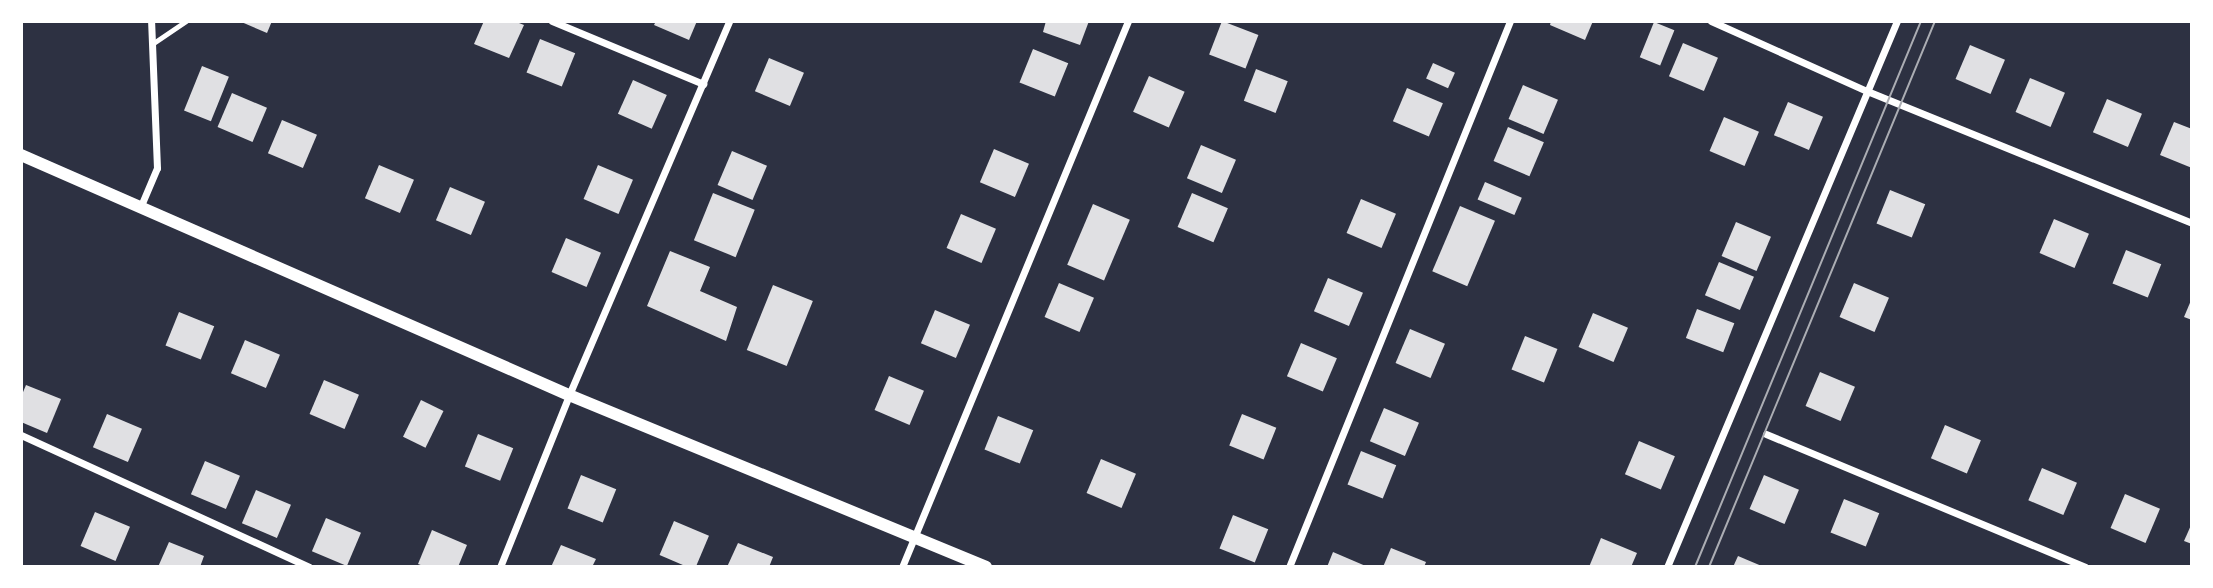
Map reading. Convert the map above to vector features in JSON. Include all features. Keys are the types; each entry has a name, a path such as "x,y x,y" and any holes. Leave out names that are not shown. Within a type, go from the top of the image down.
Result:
{"street":[{"path":"140,208 157,167 151,21"},
{"path":"552,21 703,84"},
{"path":"500,567 569,395 729,21"},
{"path":"902,567 1128,21"},
{"path":"1289,567 1510,21"},
{"path":"1711,21 1867,91 2192,223"},
{"path":"1667,567 1897,21"},
{"path":"21,155 569,395 986,567"},
{"path":"1766,434 2085,567"},
{"path":"21,435 309,567"}],"lane":[{"path":"152,44 186,21"}],"building":[{"path":"239,21 272,21 267,33"},
{"path":"484,21 514,21 524,25 509,58 474,44"},
{"path":"656,21 697,21 689,40 654,25"},
{"path":"1046,21 1089,21 1080,45 1043,32"},
{"path":"1222,21 1258,35 1246,69 1209,55"},
{"path":"1551,21 1593,21 1585,40 1550,25"},
{"path":"1654,22 1674,30 1660,65 1640,57"},
{"path":"540,39 575,53 562,87 527,72"},
{"path":"1683,43 1718,58 1704,91 1669,76"},
{"path":"1970,45 2005,60 1991,94 1956,79"},
{"path":"1033,49 1068,63 1055,97 1020,82"},
{"path":"769,58 804,73 790,106 755,91"},
{"path":"1433,63 1455,73 1448,88 1426,79"},
{"path":"202,66 229,77 211,121 184,111"},
{"path":"1256,69 1288,81 1276,113 1244,101"},
{"path":"1149,76 1185,92 1169,127 1133,112"},
{"path":"2030,78 2065,93 2051,127 2016,112"},
{"path":"633,80 667,95 652,129 618,114"},
{"path":"1523,85 1558,100 1544,134 1509,119"},
{"path":"1407,88 1443,103 1429,136 1393,121"},
{"path":"232,93 267,108 253,142 218,127"},
{"path":"2107,99 2142,114 2128,147 2093,132"},
{"path":"1788,102 1823,117 1809,150 1774,135"},
{"path":"1724,117 1759,132 1745,166 1710,151"},
{"path":"282,120 317,135 303,168 268,153"},
{"path":"2174,122 2192,129 2192,168 2160,155"},
{"path":"1508,127 1544,142 1529,176 1494,161"},
{"path":"1201,145 1236,160 1222,193 1187,178"},
{"path":"994,149 1029,164 1015,197 980,182"},
{"path":"732,151 767,166 753,200 718,185"},
{"path":"379,165 414,180 400,213 365,198"},
{"path":"598,165 633,180 619,214 584,199"},
{"path":"1485,182 1522,198 1514,215 1478,199"},
{"path":"450,187 485,202 471,235 436,220"},
{"path":"1890,190 1925,204 1912,238 1877,223"},
{"path":"713,193 755,210 736,257 694,240"},
{"path":"1192,193 1228,208 1213,242 1178,227"},
{"path":"1361,199 1396,214 1382,248 1347,233"},
{"path":"1093,204 1130,220 1104,280 1067,265"},
{"path":"1460,206 1495,221 1467,286 1432,271"},
{"path":"961,214 996,229 982,263 947,248"},
{"path":"2054,219 2089,234 2075,268 2040,253"},
{"path":"1736,222 1771,237 1757,271 1722,256"},
{"path":"566,238 601,253 587,287 552,272"},
{"path":"2126,250 2161,264 2148,298 2113,283"},
{"path":"670,251 710,267 700,291 737,307 726,341 647,306"},
{"path":"1719,262 1754,277 1740,310 1705,295"},
{"path":"1328,278 1363,293 1349,326 1314,311"},
{"path":"1059,283 1094,298 1080,332 1045,317"},
{"path":"1854,283 1889,298 1875,332 1840,317"},
{"path":"773,285 813,301 787,366 747,350"},
{"path":"2192,298 2192,320 2184,317"},
{"path":"1697,309 1734,323 1723,352 1686,338"},
{"path":"935,310 970,325 956,358 921,343"},
{"path":"179,312 214,326 201,360 166,345"},
{"path":"1593,313 1628,328 1614,362 1579,347"},
{"path":"1410,329 1445,344 1431,378 1396,363"},
{"path":"1525,336 1557,349 1544,382 1512,369"},
{"path":"245,340 280,355 266,388 231,373"},
{"path":"1301,343 1337,358 1323,391 1287,376"},
{"path":"1820,372 1855,387 1841,421 1806,406"},
{"path":"889,376 924,391 910,425 875,410"},
{"path":"324,380 359,395 345,429 310,414"},
{"path":"26,385 61,399 47,433 21,422 21,397"},
{"path":"421,400 443,411 425,448 403,437"},
{"path":"1384,408 1419,423 1405,456 1370,441"},
{"path":"107,414 142,429 128,462 93,447"},
{"path":"1242,414 1276,428 1264,459 1229,446"},
{"path":"998,416 1033,430 1020,464 985,449"},
{"path":"1945,425 1981,440 1967,473 1931,458"},
{"path":"478,434 513,448 500,481 465,466"},
{"path":"1639,441 1675,456 1661,489 1625,474"},
{"path":"1361,451 1396,465 1383,499 1348,484"},
{"path":"1101,459 1136,474 1122,508 1087,493"},
{"path":"205,461 240,476 226,509 191,494"},
{"path":"2042,468 2077,483 2063,515 2028,500"},
{"path":"581,475 616,489 603,523 568,508"},
{"path":"1764,475 1799,490 1785,524 1750,509"},
{"path":"256,490 291,505 277,538 242,523"},
{"path":"2125,494 2160,509 2146,543 2111,528"},
{"path":"1844,499 1879,513 1866,547 1831,532"},
{"path":"95,512 130,527 116,561 81,546"},
{"path":"1233,515 1268,529 1255,563 1220,548"},
{"path":"326,518 361,533 347,566 312,551"},
{"path":"674,521 709,536 696,567 688,567 660,555"},
{"path":"2192,523 2192,544 2184,541"},
{"path":"432,530 467,545 458,567 426,567 418,564"},
{"path":"1601,538 1637,553 1631,567 1589,567"},
{"path":"169,542 204,556 200,567 158,567"},
{"path":"738,543 773,557 769,567 727,567"},
{"path":"561,545 596,559 592,567 551,567"},
{"path":"1391,548 1426,562 1424,567 1383,567"},
{"path":"1333,552 1368,567 1327,567"},
{"path":"1738,556 1764,567 1733,567"}],"tram line":[{"path":"1695,567 1921,21"},
{"path":"1709,567 1935,21"}]}
